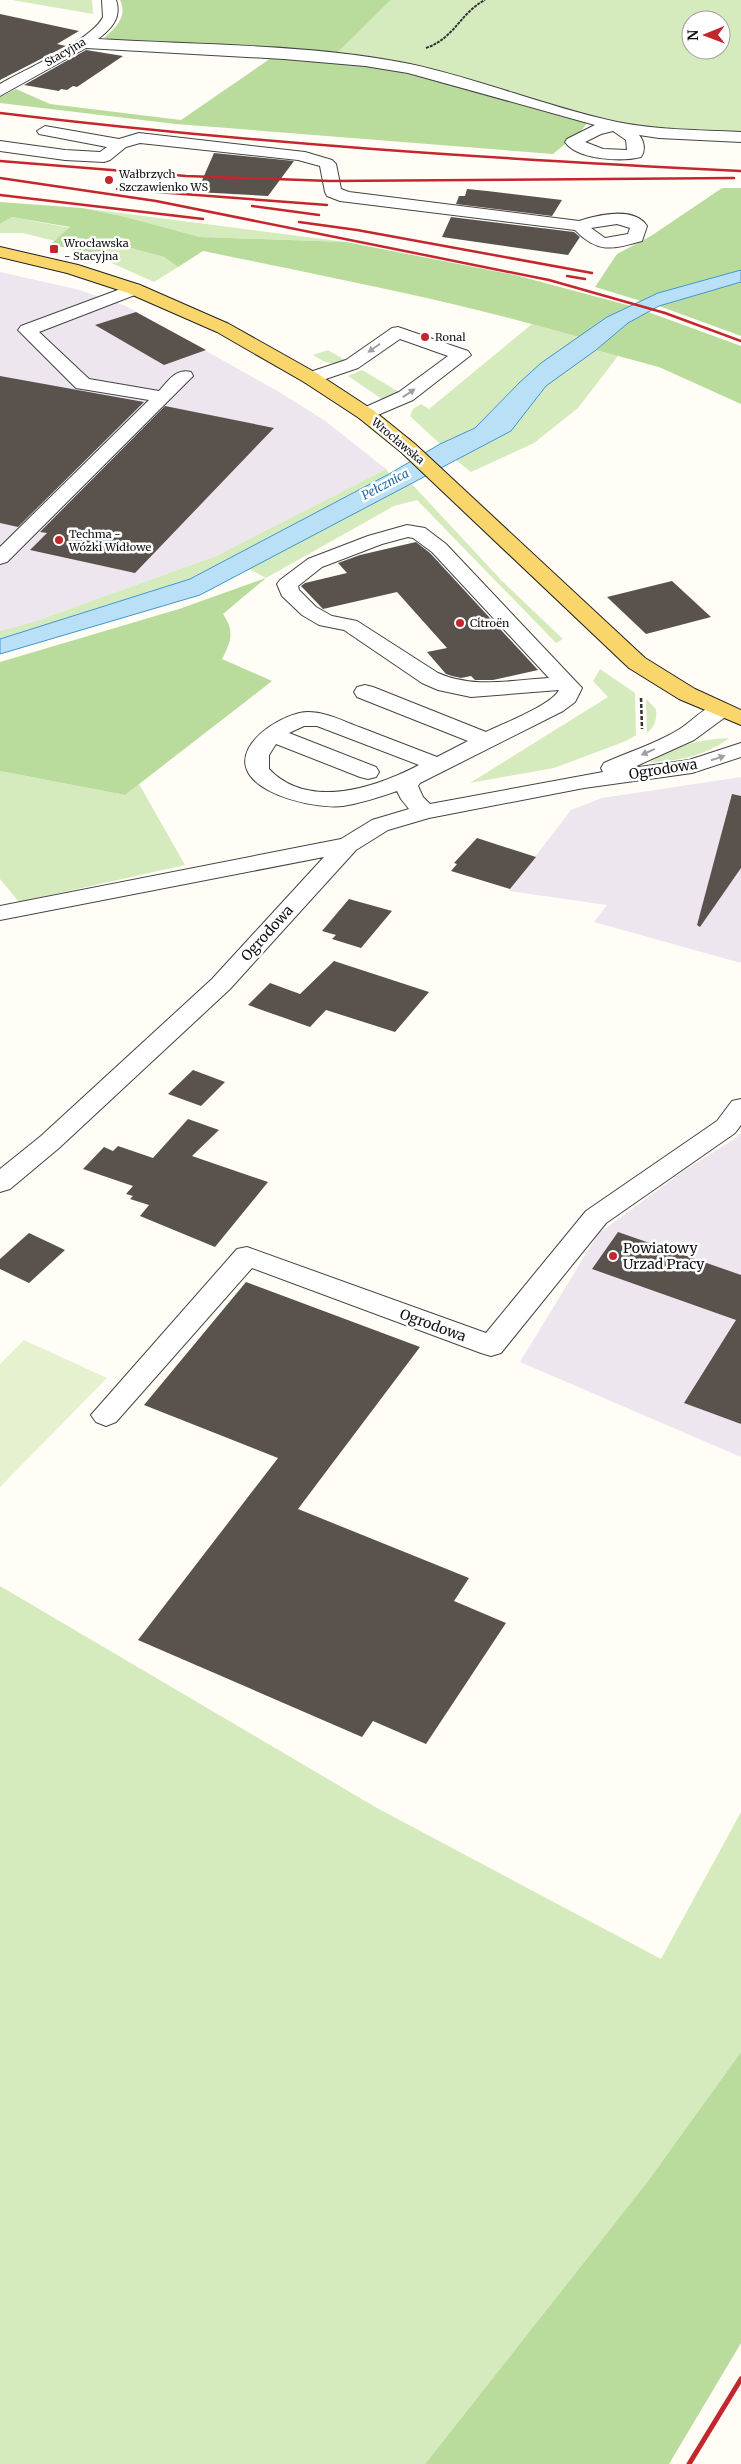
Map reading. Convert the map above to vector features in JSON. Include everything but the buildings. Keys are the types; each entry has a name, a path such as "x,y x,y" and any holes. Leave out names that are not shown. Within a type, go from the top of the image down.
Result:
{"main road":[{"name":"Wrocławska","path":"0,252 72,269 134,289 223,328 311,378 366,414 408,448 637,663 687,694 741,718"}],"street":[{"name":"Stacyjna","path":"1,90 95,35 109,21 111,13 109,0"},
{"path":"81,43 302,55 365,61 410,69 615,126 659,133 741,137"},
{"path":"45,131 120,144"},
{"path":"0,146 65,155 104,157 120,144 139,138 300,155 326,163 330,167 333,192 346,197 580,226"},
{"path":"134,289 27,330 83,384 164,397"},
{"path":"311,378 352,364 398,332 462,355 406,396 366,414"},
{"path":"0,558 184,376"},
{"path":"439,765 324,721 304,718 286,724 259,751 256,762 260,774 281,788 306,796 340,799 410,779 439,765 488,741 555,706 567,698 571,688 440,548 418,532 407,531 375,540 315,563 287,584 289,592 309,611 326,620 350,625 430,678 446,685 471,690 566,683"},
{"path":"365,692 488,741"},
{"name":"Ogrodowa","path":"584,781 676,740 698,728 720,710"},
{"path":"274,735 368,772"},
{"name":"Ogrodowa","path":"0,1183 50,1142 221,984 348,844 380,825 425,812 584,781 692,766 741,750"},
{"path":"410,779 406,786 412,799 425,812"},
{"path":"0,912 348,844"},
{"name":"Ogrodowa","path":"106,1415 247,1256 491,1346 596,1217 726,1127 741,1108"}],"path":[{"path":"426,48 446,41 476,3 485,0"}],"shaded area":[{"path":"0,272 76,289 126,306 279,392 324,420 386,469 216,556 36,621 0,631"},
{"path":"741,777 741,963 594,922 607,905 509,891 571,810 602,798"},
{"path":"741,1133 741,1457 520,1362 598,1234 685,1170"}],"green space":[{"path":"12,0 92,0 93,14"},
{"path":"120,0 391,0 337,53 115,41 104,38 122,17 123,12"},
{"path":"391,0 741,0 741,134 719,134 636,126 520,96 337,53"},
{"path":"274,56 327,60 405,72 587,123 581,131 553,154 176,124 0,103 0,97 16,89 50,104 181,120"},
{"path":"722,188 741,188 741,270 658,293 641,301 595,287 617,254 651,236"},
{"path":"0,202 82,208 126,217 200,237 346,242 515,275 631,306 607,317 579,337 439,301 203,251 178,267 164,257 120,245 96,256 51,244 70,227 12,217 0,224"},
{"path":"82,208 346,242 200,237 126,217"},
{"path":"12,217 71,228 55,241 23,233 0,233 0,224"},
{"path":"120,245 164,257 178,267 154,282 96,256"},
{"path":"741,282 741,336 659,306"},
{"path":"648,312 741,346 741,404 659,367 596,350 628,323"},
{"path":"532,324 579,337 519,383 475,428 440,444 410,416 413,409 421,404 429,409"},
{"path":"328,350 345,360 336,363 325,362 313,355"},
{"path":"596,350 618,356 578,408 534,443 471,472 456,460 511,431 546,386"},
{"path":"362,370 399,392 395,396 382,399 348,376"},
{"path":"386,469 389,474 190,579 0,639 0,631 36,621 216,556"},
{"path":"411,483 502,581 563,639 556,643 417,500 394,506 266,578 249,569"},
{"path":"266,578 223,614 229,626 230,636 228,647 222,659 272,681 125,795 0,771 0,662 179,609"},
{"path":"600,669 635,693 636,735 626,741 554,768 470,783 608,697 593,681"},
{"path":"646,699 656,709 656,720 647,733"},
{"path":"729,738 710,750 701,753 681,759 649,763 687,744"},
{"path":"0,771 125,795 139,784 185,865 19,902 0,879"},
{"path":"24,1340 107,1378 0,1487 0,1364"},
{"path":"0,1586 377,1808 661,1959 741,1812 741,2052 648,2181 425,2464 0,2464"},
{"path":"741,2052 741,2343 669,2464 425,2464 648,2181"}],"water":[{"name":"Pełcznica","path":"741,270 741,282 659,306 628,323 596,350 546,386 511,431 200,595 0,654 0,639 190,579 389,474 440,444 475,428 541,363 607,317 658,293"}],"railway":[{"path":"0,113 92,124 370,149 741,171"},
{"path":"0,161 186,176 330,181 734,178"},
{"path":"0,178 156,201 549,280 665,313 741,341"},
{"path":"117,189 327,205"},
{"path":"0,195 203,219"},
{"path":"252,206 319,215"},
{"path":"299,222 357,230 592,273"},
{"path":"567,276 585,279"},
{"path":"689,2464 741,2379"}],"place":[{"name":"Wałbrzych Szczawienko WS","path":"109,180"},
{"name":"Wrocławska - Stacyjna","path":"54,249"},
{"name":"Ronal","path":"425,337"},
{"name":"Techma - Wózki Widłowe","path":"59,540"},
{"name":"Citroën","path":"460,623"},
{"name":"Powiatowy Urzad Pracy","path":"613,1256"}]}
